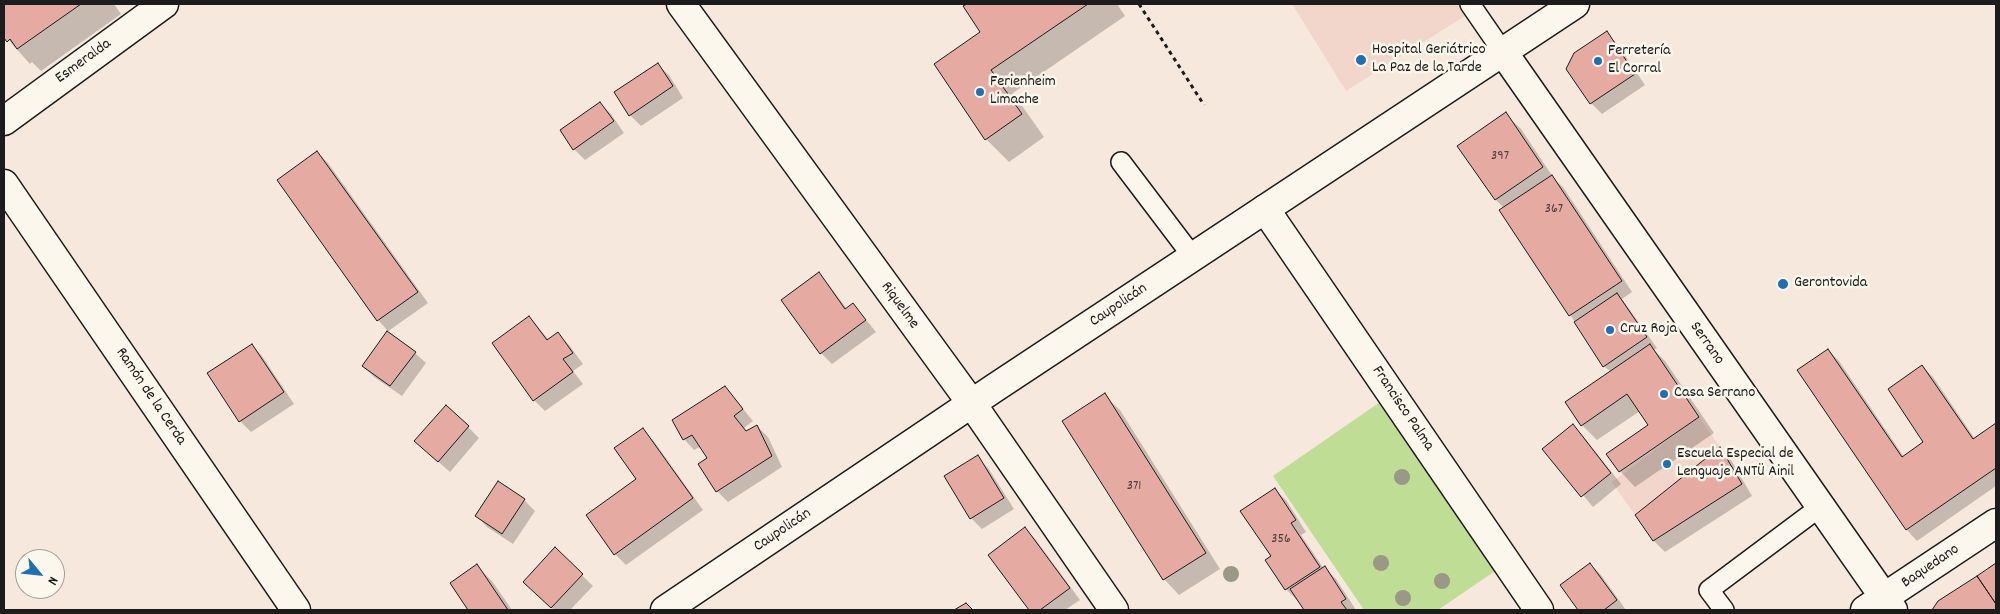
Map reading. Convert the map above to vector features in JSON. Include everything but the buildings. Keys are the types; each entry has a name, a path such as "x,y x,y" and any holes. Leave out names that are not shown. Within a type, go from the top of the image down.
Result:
{"street":[{"name":"Esmeralda","path":"4,121 164,4"},
{"name":"Riquelme","path":"681,4 972,404 1114,610"},
{"name":"Caupolicán","path":"665,610 1575,4"},
{"name":"Serrano","path":"1503,52 1820,507 1881,606"},
{"name":"Ramón de la Cerda","path":"4,184 296,610"},
{"name":"Francisco Palma","path":"1265,209 1539,610"},
{"name":"Baquedano","path":"1881,606 1996,523"}],"lane":[{"path":"1470,4 1503,52"},
{"path":"1121,162 1193,257"},
{"path":"1724,610 1709,590 1820,507"}],"path":[{"path":"1139,4 1204,105"}],"shaded area":[{"name":"Hospital Geriátrico La Paz de la Tarde","path":"1292,4 1484,4 1346,91"},
{"name":"Escuela Especial de Lenguaje ANTÜ Ainil","path":"1699,417 1720,447 1635,515 1612,482"}],"green space":[{"path":"1383,400 1498,569 1438,610 1364,610 1273,476"}],"place":[{"name":"Hospital Geriátrico La Paz de la Tarde","path":"1361,60"},
{"name":"Ferretería El Corral","path":"1598,61"},
{"name":"Ferienheim Limache","path":"980,92"},
{"name":"Gerontovida","path":"1783,284"},
{"name":"Cruz Roja","path":"1610,330"},
{"name":"Casa Serrano","path":"1664,394"},
{"name":"Escuela Especial de Lenguaje ANTÜ Ainil","path":"1667,464"}]}
